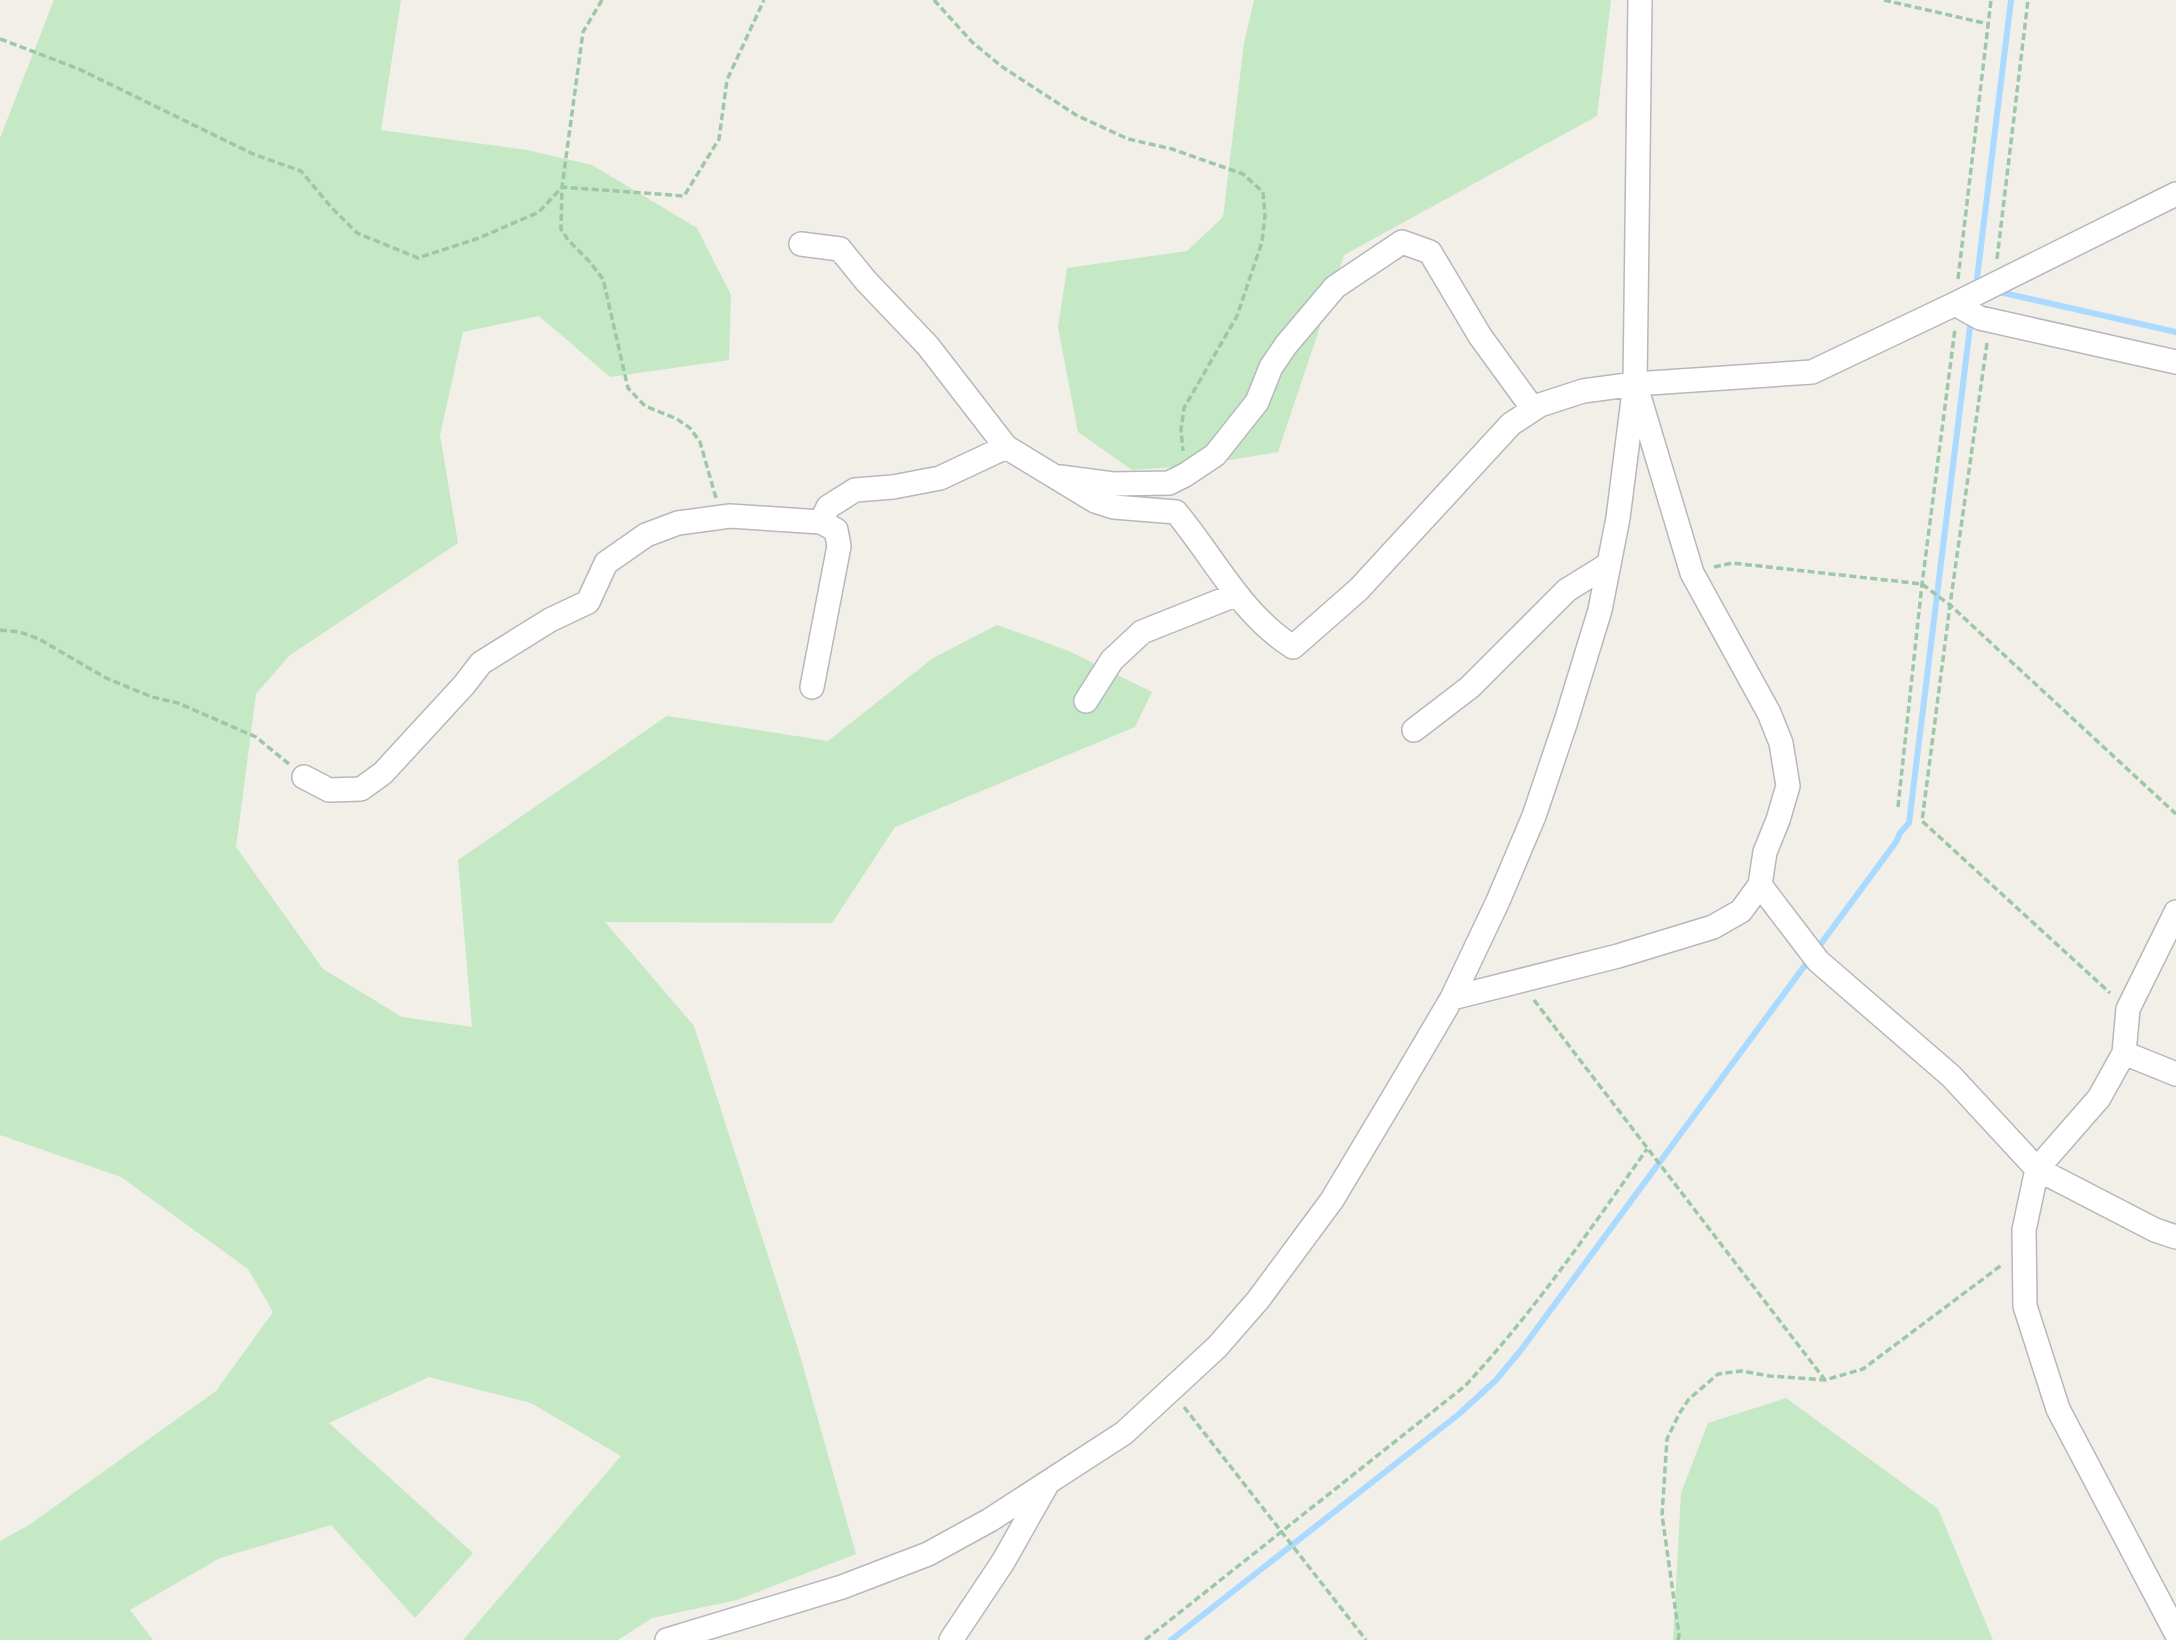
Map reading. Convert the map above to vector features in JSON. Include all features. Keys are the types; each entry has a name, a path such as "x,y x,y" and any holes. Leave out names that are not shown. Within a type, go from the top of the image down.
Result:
{"street":[{"path":"667,1640 842,1587 928,1554 990,1520 1124,1433 1217,1346 1297,1250 1332,1200 1452,998 1534,816 1600,610 1618,518 1635,384 1640,0"},
{"path":"801,244 841,249 866,281 928,346 1006,447 1095,501 1114,507 1176,512 1236,595 1276,636 1293,647 1359,589 1511,424 1540,404 1583,391 1635,384 1812,372 2176,194"},
{"path":"1054,476 1113,484 1168,483 1215,455 1257,402 1278,356 1335,287 1402,242 1430,252 1480,336 1533,409"},
{"path":"1955,304 1980,318 2176,362"},
{"path":"1452,998 1713,928 1741,911 1760,885 1765,852 1788,786 1781,743 1769,713 1692,573 1635,384"},
{"path":"821,522 828,507 855,490 893,488 940,478 1006,447"},
{"path":"304,776 329,790 361,789 383,773 481,663 550,620 588,602 606,563 646,535 678,523 721,517 821,522 835,530 839,546 811,687"},
{"path":"1414,730 1470,687 1567,590 1609,564"},
{"path":"1086,701 1112,660 1142,632 1236,595"},
{"path":"1760,885 1818,961 1951,1076 2037,1169 2155,1230 2176,1237"},
{"path":"2176,912 2128,1009 2124,1053 2099,1098 2037,1169 2024,1230 2025,1306 2058,1409 2176,1633"},
{"path":"2124,1053 2176,1074"},
{"path":"950,1640 1003,1562 1047,1483"}],"path":[{"path":"602,0 583,32 562,187 561,229 603,279 628,388 645,406 677,419 690,428 700,442 721,517"},
{"path":"562,187 684,196 719,139 727,80 764,0"},
{"path":"934,0 972,42 1001,66 1076,115 1128,139 1172,149 1243,174 1263,192 1265,216 1262,242 1237,316 1184,408 1181,429 1185,475"},
{"path":"1884,0 1988,24"},
{"path":"1898,807 1991,0"},
{"path":"1994,285 2028,0"},
{"path":"0,40 79,69 253,154 301,171 357,233 418,258 479,238 539,212 562,187"},
{"path":"1990,320 1922,821 2128,1009"},
{"path":"1692,573 1732,563 1922,584 1950,604 2176,814"},
{"path":"0,630 20,632 40,639 106,678 152,697 178,703 256,737 304,776"},
{"path":"1520,981 1825,1380"},
{"path":"1145,1640 1465,1386 1491,1358 1577,1247 1647,1149"},
{"path":"1678,1640 1662,1515 1667,1439 1689,1399 1717,1374 1741,1371 1825,1380 1863,1369 2003,1265 2024,1230"},
{"path":"1171,1390 1366,1640"}],"green space":[{"path":"54,0 401,0 381,130 527,150 592,165 697,228 731,295 729,360 610,377 539,316 463,332 440,435 458,543 289,656 256,694 236,847 323,969 402,1017 472,1027 458,860 667,716 828,741 933,658 997,625 1069,651 1152,692 1135,727 895,827 832,923 605,922 694,1026 799,1352 856,1554 737,1600 652,1618 618,1640 463,1640 621,1456 531,1403 429,1377 329,1423 473,1553 415,1618 331,1525 220,1558 130,1610 153,1640 0,1640 0,1541 29,1525 216,1391 273,1312 248,1269 121,1177 0,1135 0,138"},
{"path":"1254,0 1611,0 1597,116 1344,255 1278,452 1200,465 1132,470 1078,432 1058,327 1067,268 1187,251 1223,217 1244,43"},
{"path":"1786,1398 1938,1509 1993,1640 1673,1640 1681,1493 1708,1423"}],"waterway":[{"path":"1976,287 2011,0"},
{"path":"1995,291 2176,332"},
{"path":"1171,1640 1459,1414 1496,1380 1521,1350 1909,823 1971,319"}]}
